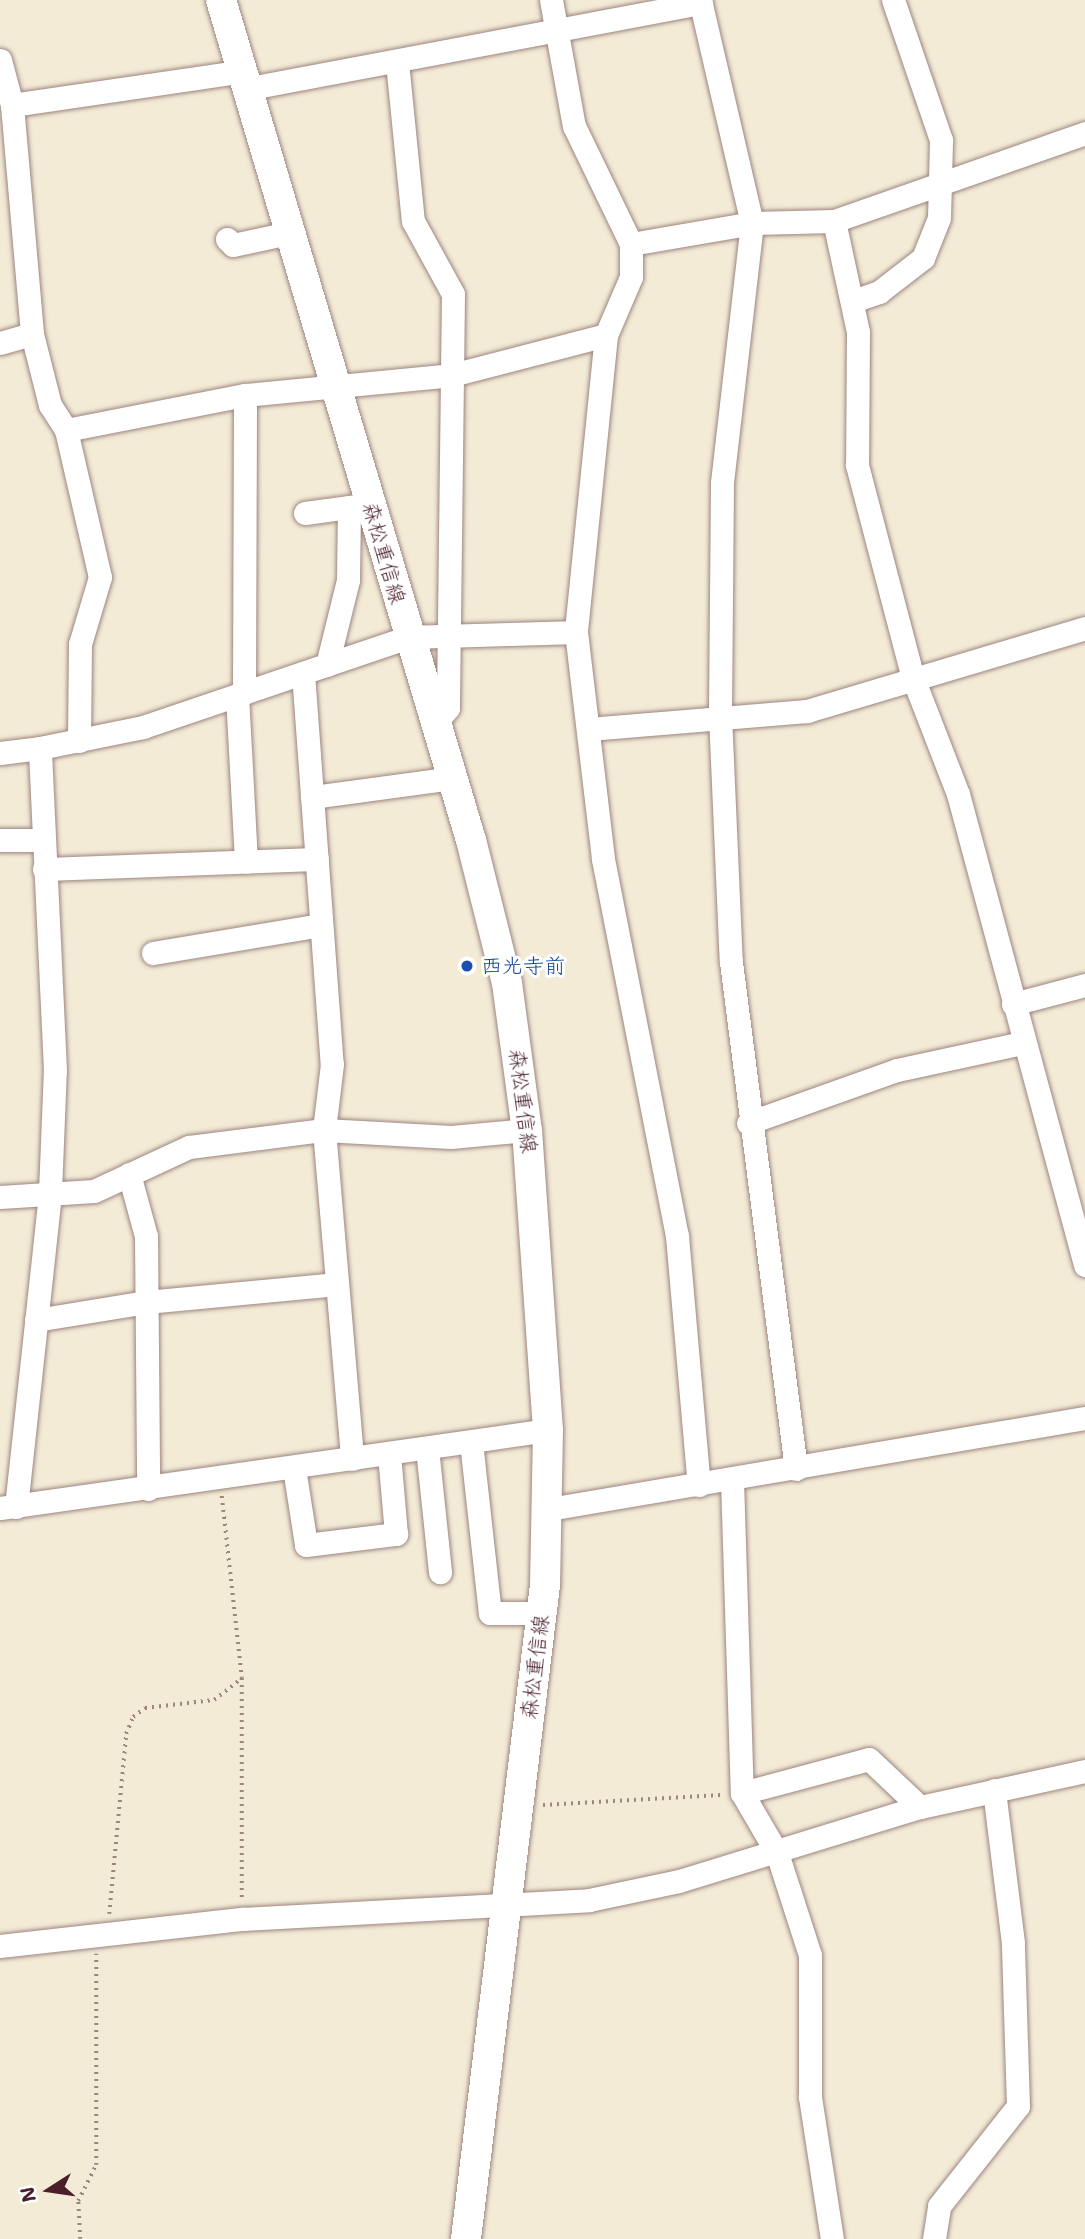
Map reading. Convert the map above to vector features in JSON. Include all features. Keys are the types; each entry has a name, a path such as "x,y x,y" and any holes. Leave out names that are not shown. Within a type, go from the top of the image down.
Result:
{"main road":[{"name":"森松重信線","path":"221,0 242,80 336,388 360,506 409,637 452,778 508,983 527,1130 548,1430 549,1509 541,1613 517,1805 508,1909 466,2239"}],"street":[{"path":"551,0 574,127 631,244 631,277 606,335 576,632 603,859 677,1236 699,1485"},
{"path":"853,300 879,292 923,258 939,218 941,184 936,118 893,0"},
{"path":"12,105 397,62 557,33 700,1 752,223 722,482 720,715 731,962 748,1123 796,1469"},
{"path":"0,60 12,105 32,334 50,405 66,430 100,577 80,644 79,741"},
{"path":"397,62 413,221 453,294 448,708 435,723"},
{"path":"631,244 752,223 834,221 1085,133"},
{"path":"834,221 853,300 857,465 913,678 958,794 1021,1043 1085,1265"},
{"path":"226,239 233,245 289,233"},
{"path":"0,343 32,334"},
{"path":"66,430 245,395 452,375 606,335"},
{"path":"245,395 240,694 246,862"},
{"path":"305,513 360,506 348,580 327,665"},
{"path":"588,729 720,715 807,711 1085,628"},
{"path":"0,753 79,741 240,694 409,637 576,632"},
{"path":"303,673 332,1064 324,1130 352,1459"},
{"path":"40,748 55,1070 50,1192 36,1320 8,1508 548,1430"},
{"path":"312,797 452,778"},
{"path":"0,840 44,840"},
{"path":"44,869 317,859"},
{"path":"153,953 321,925"},
{"path":"1013,1004 1085,985"},
{"path":"748,1123 897,1070 1021,1043"},
{"path":"0,1197 94,1191 189,1147 324,1130 451,1137 527,1130"},
{"path":"129,1174 146,1236 148,1489"},
{"path":"36,1320 146,1302 337,1284"},
{"path":"549,1509 1085,1418"},
{"path":"471,1442 490,1613 541,1613"},
{"path":"427,1448 440,1572"},
{"path":"294,1468 306,1545 396,1534 389,1454"},
{"path":"732,1480 742,1793 777,1853 810,1955 810,2097 832,2239"},
{"path":"742,1793 869,1759 920,1807"},
{"path":"0,1945 243,1919 508,1909 589,1900 777,1853 920,1807 1085,1771"},
{"path":"933,2239 939,2206 1018,2106 1013,1943 994,1790"}],"path":[{"path":"221,1479 242,1678 243,1919"},
{"path":"80,2239 78,2201 96,2165 92,1973 100,1935 111,1906 126,1734 133,1717 145,1708 214,1700 242,1678"},
{"path":"517,1805 742,1793"}],"place":[{"name":"西光寺前","path":"467,966"}]}
